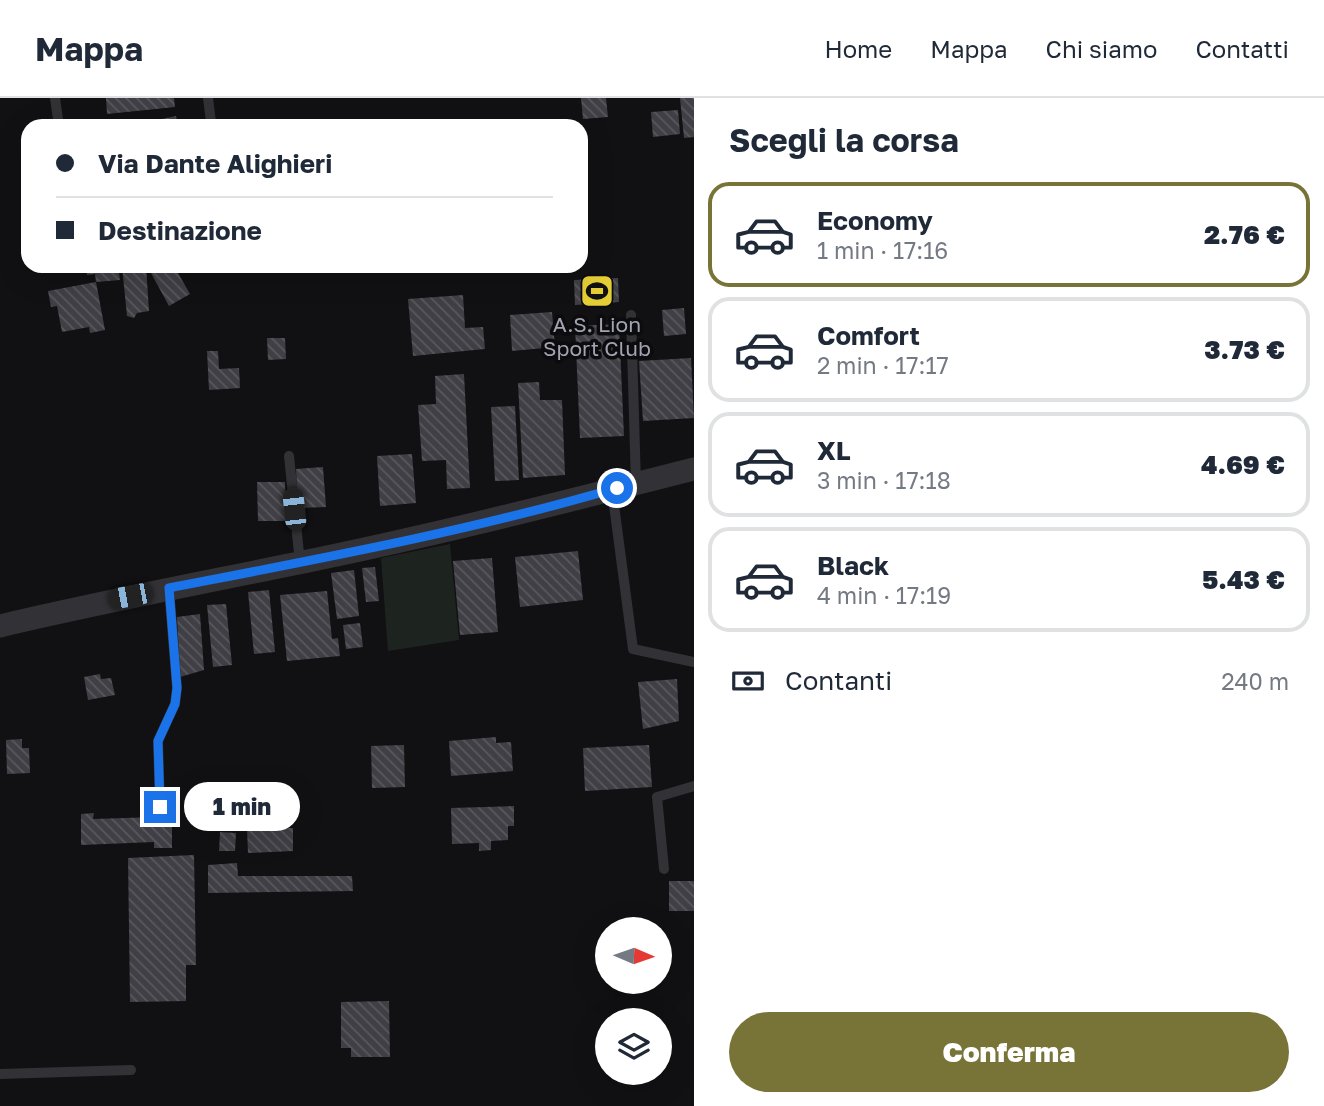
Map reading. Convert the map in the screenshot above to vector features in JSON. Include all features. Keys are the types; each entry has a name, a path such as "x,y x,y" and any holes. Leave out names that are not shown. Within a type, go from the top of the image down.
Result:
{"street":[{"path":"0,626 510,516 694,469"}],"lane":[{"path":"55,98 58,119"},
{"path":"208,98 211,119"},
{"path":"631,315 636,484"},
{"path":"289,456 300,563"},
{"path":"612,490 633,649 694,662"},
{"path":"160,807 158,741 175,704 177,688 169,588"},
{"path":"664,869 657,797 694,786"},
{"path":"0,1074 131,1070"}],"shaded area":[{"path":"450,544 459,640 388,651 381,558"}],"building":[{"path":"106,98 174,98 175,107 107,114"},
{"path":"581,98 606,98 608,117 583,119"},
{"path":"680,98 694,98 694,137 684,138"},
{"path":"678,110 680,134 653,137 651,112"},
{"path":"87,273 119,273 120,280 96,282 95,274"},
{"path":"123,273 146,273 149,311 137,313 134,318 127,316"},
{"path":"151,273 178,273 190,294 169,306"},
{"name":"A.S. Lion Sport Club","path":"618,278 619,302 575,305 574,280"},
{"path":"96,282 105,330 90,333 89,327 62,332 57,306 51,307 48,291"},
{"path":"463,295 465,328 483,327 485,349 413,356 408,299"},
{"path":"684,308 686,334 664,336 662,310"},
{"path":"552,312 555,347 512,351 510,315"},
{"path":"619,324 624,436 580,438 575,326"},
{"path":"267,338 285,338 286,359 268,360"},
{"path":"207,351 218,351 219,369 239,368 240,388 209,390"},
{"path":"691,358 694,418 643,421 639,361"},
{"path":"464,374 470,488 447,489 446,460 422,461 418,405 436,404 435,376"},
{"path":"539,382 540,400 562,400 565,475 523,478 518,383"},
{"path":"515,406 519,480 495,481 491,407"},
{"path":"412,454 416,503 380,506 377,456"},
{"path":"323,467 326,507 298,508 296,469"},
{"path":"257,482 285,482 286,521 258,521"},
{"path":"578,551 583,600 520,607 515,557"},
{"path":"492,558 498,632 460,635 453,561"},
{"path":"375,567 379,601 366,602 362,568"},
{"path":"354,570 359,616 337,619 331,573"},
{"path":"269,590 275,652 254,654 248,592"},
{"path":"327,591 332,639 338,638 340,656 287,661 280,595"},
{"path":"226,604 232,665 213,667 207,605"},
{"path":"200,614 204,670 180,677 177,617"},
{"path":"360,623 363,647 346,649 343,625"},
{"path":"100,674 101,679 111,678 115,695 88,700 84,677"},
{"path":"677,679 679,721 643,729 638,682"},
{"path":"496,737 496,743 511,742 513,771 451,776 449,741"},
{"path":"22,739 22,748 29,748 30,773 7,774 6,740"},
{"path":"404,745 405,787 372,788 371,746"},
{"path":"649,745 652,787 585,791 583,748"},
{"path":"514,806 514,826 508,826 508,840 491,841 491,850 479,851 479,843 452,844 451,808"},
{"path":"94,813 93,819 156,817 157,821 172,821 172,848 154,848 154,842 81,845 81,814"},
{"path":"293,828 293,851 248,853 247,829"},
{"path":"220,832 236,833 235,851 219,851"},
{"path":"194,855 196,965 186,965 186,1001 130,1002 128,858"},
{"path":"237,863 238,876 352,876 353,891 208,893 208,865"},
{"path":"669,881 694,881 694,911 669,911"},
{"path":"389,1001 390,1057 351,1057 351,1048 341,1048 341,1002"}],"place":[{"name":"A.S. Lion Sport Club","path":"597,291"}],"route":[{"path":"160,807 158,741 175,704 177,688 169,588 328,557 510,516 617,488"}]}
